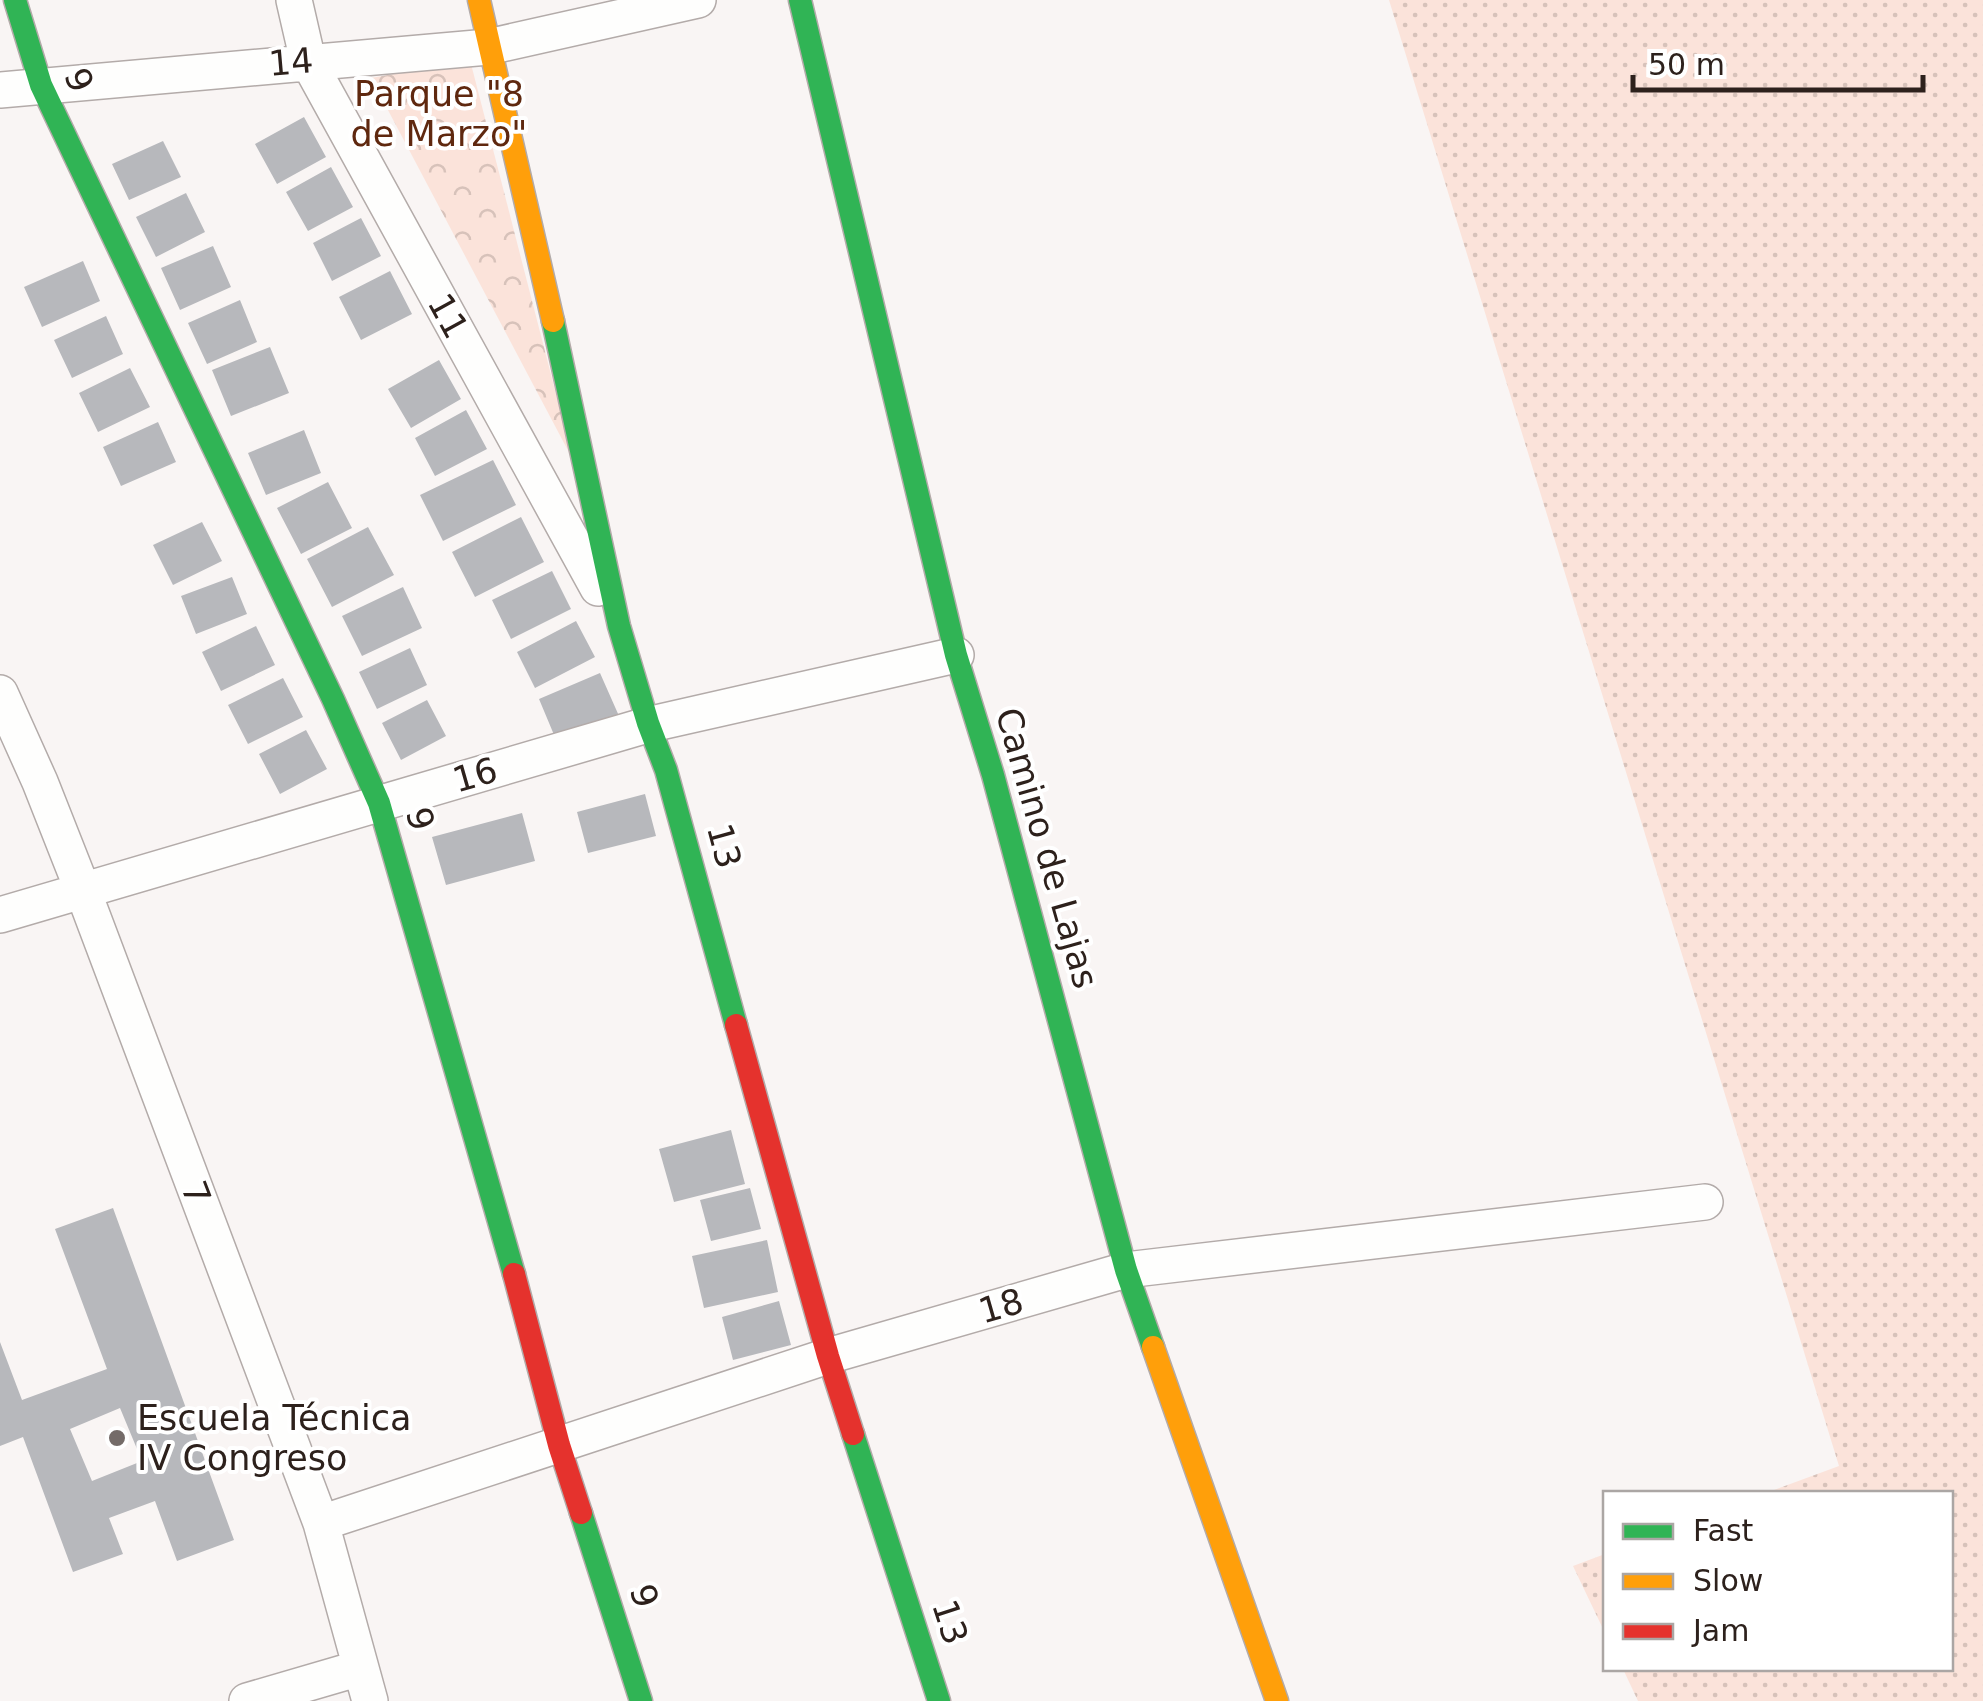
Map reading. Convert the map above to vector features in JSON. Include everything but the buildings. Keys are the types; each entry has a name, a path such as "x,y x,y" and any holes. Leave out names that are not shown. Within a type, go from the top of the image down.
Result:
{"street":[{"name":"9","path":"16,0 41,85 379,802 505,1238 559,1445 641,1701"},
{"name":"11","path":"294,0 308,61 619,626"},
{"name":"13","path":"479,0 619,626 648,725 666,770 828,1356 939,1701"},
{"name":"14","path":"0,90 488,47 698,0"},
{"name":"Camino de Lajas","path":"800,0 956,656 993,776 1126,1270 1277,1701"},
{"name":"16","path":"0,915 648,725 956,656"},
{"name":"7","path":"0,693 83,891 321,1523 366,1684"},
{"name":"18","path":"321,1523 828,1356 1126,1270 1705,1202"},
{"path":"246,1701 366,1684"}],"green space":[{"path":"1389,0 1983,0 1983,1701 1638,1701 1624,1671 1953,1671 1953,1491 1771,1491 1839,1466"},
{"name":"Parque \"8 de Marzo\"","path":"470,60 573,460 371,78"},
{"path":"1603,1555 1603,1629 1573,1566"}],"traffic: fast":[{"path":"15,0 41,85 379,803 514,1274"},
{"path":"800,0 956,655 993,775 1126,1270 1153,1347"},
{"path":"553,321 619,626 666,770 736,1025"},
{"path":"853,1434 939,1701"},
{"path":"581,1513 641,1701"}],"traffic: slow":[{"path":"479,0 553,321"},
{"path":"1153,1347 1277,1701"}],"traffic: jam":[{"path":"736,1025 853,1434"},
{"path":"514,1274 581,1513"}],"place":[{"name":"Escuela Técnica IV Congreso","path":"117,1438"}]}
